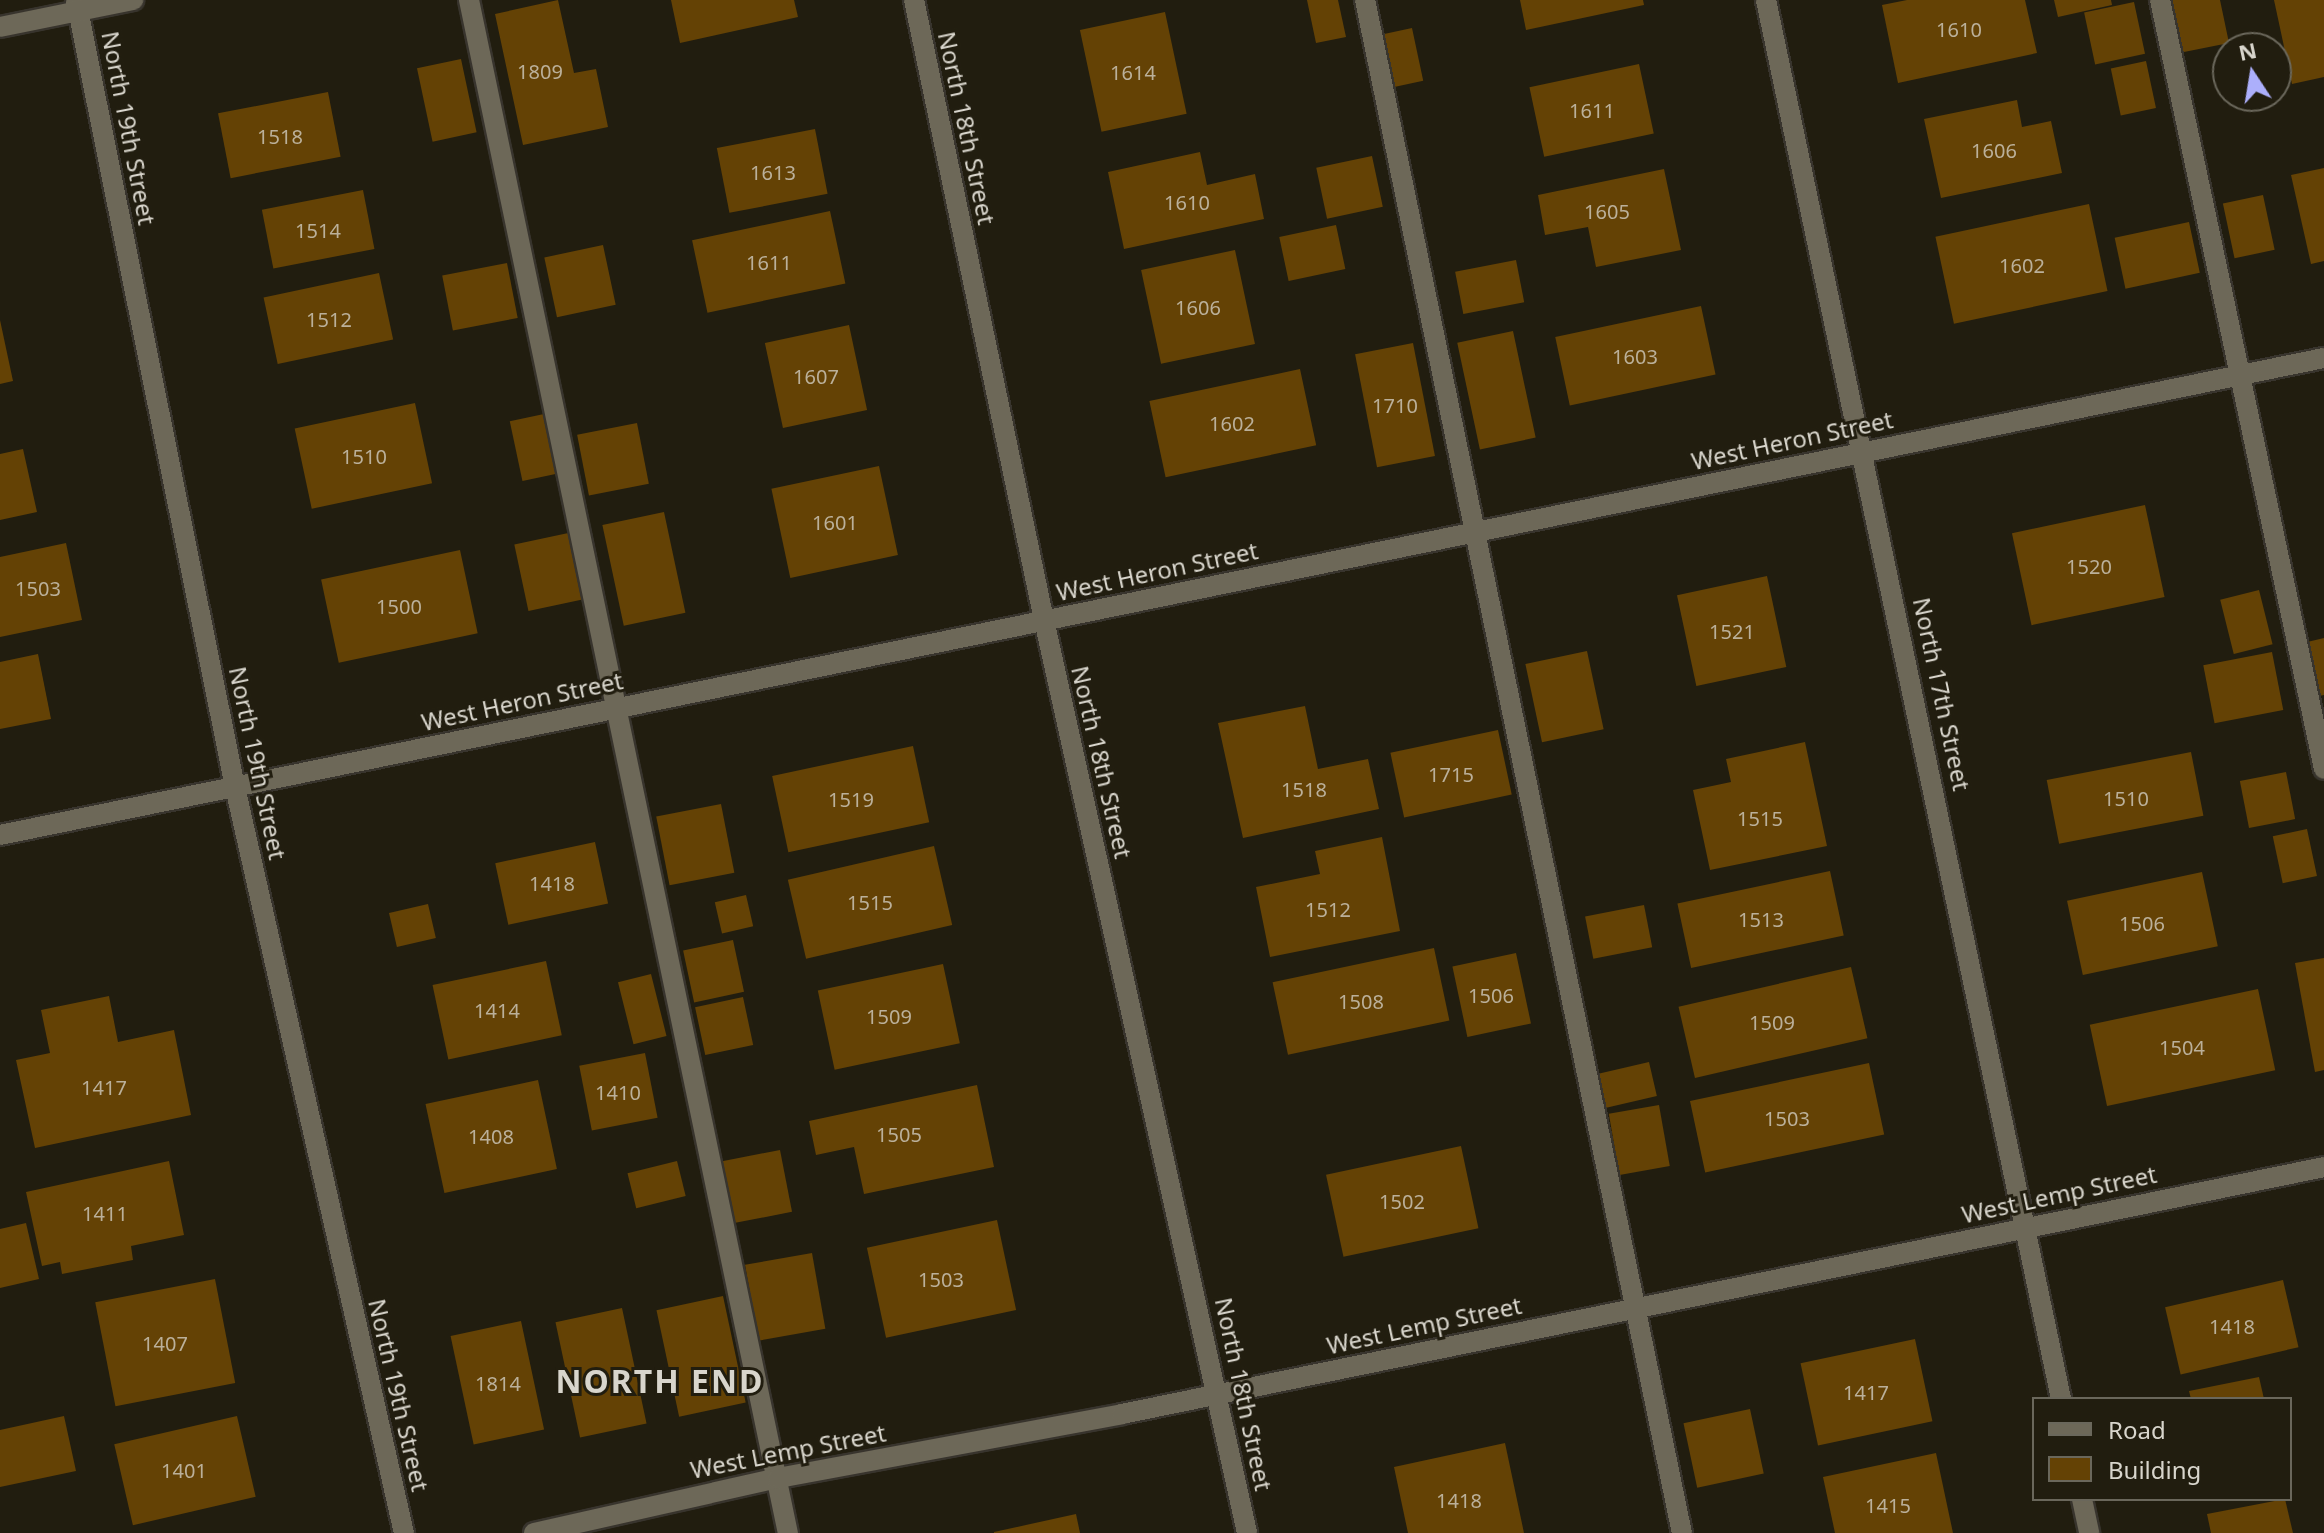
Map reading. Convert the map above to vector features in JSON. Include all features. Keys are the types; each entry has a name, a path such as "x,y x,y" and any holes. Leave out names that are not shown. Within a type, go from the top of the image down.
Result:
{"street":[{"path":"0,27 78,6 133,0"},
{"path":"469,0 619,708 788,1533"},
{"name":"North 18th Street","path":"914,0 1044,620 1247,1533"},
{"path":"1365,0 1479,531 1633,1309 1682,1533"},
{"name":"North 17th Street","path":"1766,0 1866,452 2061,1397"},
{"path":"2160,0 2244,374 2324,769"},
{"name":"North 19th Street","path":"78,6 235,787 404,1533"},
{"name":"West Heron Street","path":"0,835 2324,358"},
{"name":"West Lemp Street","path":"534,1533 778,1478 1218,1394 2324,1167"},
{"path":"2082,1501 2089,1533"}],"building":[{"path":"558,0 574,73 596,69 608,127 523,145 495,14"},
{"path":"671,0 794,0 798,17 680,43"},
{"path":"1307,0 1338,0 1346,37 1316,43"},
{"path":"1520,0 1643,0 1644,5 1526,30"},
{"path":"1907,0 2025,0 2037,53 1898,83 1882,5"},
{"path":"2054,0 2111,0 2112,5 2058,17"},
{"path":"2168,0 2220,0 2227,32 2212,32 2212,46 2179,53"},
{"path":"2274,0 2324,0 2324,77 2292,84 2292,32 2281,32"},
{"path":"2134,2 2145,54 2095,64 2084,13"},
{"path":"1165,12 1187,114 1102,132 1080,30"},
{"path":"1412,28 1423,81 1386,89 1375,36"},
{"path":"461,59 477,132 433,142 417,68"},
{"path":"2146,61 2156,108 2121,115 2111,68"},
{"path":"1639,64 1654,133 1544,157 1529,87"},
{"path":"328,92 341,157 231,178 218,113"},
{"path":"2017,100 2022,127 2051,121 2062,173 1941,198 1924,119"},
{"path":"815,129 828,194 729,213 717,148"},
{"path":"1200,152 1207,185 1255,174 1264,219 1124,249 1108,172"},
{"path":"1372,156 1383,207 1327,219 1316,168"},
{"path":"2324,168 2324,261 2311,264 2291,175"},
{"path":"1664,169 1681,250 1596,267 1588,227 1545,235 1538,195"},
{"path":"363,190 374,249 273,269 262,210"},
{"path":"2263,195 2275,250 2235,258 2223,204"},
{"path":"2089,204 2108,291 1954,324 1935,237"},
{"path":"830,211 845,283 707,313 692,240"},
{"path":"2189,222 2200,273 2125,289 2115,238"},
{"path":"1336,225 1345,269 1289,281 1279,237"},
{"path":"603,245 616,305 557,317 544,257"},
{"path":"1235,250 1255,344 1161,364 1141,270"},
{"path":"1516,260 1524,302 1463,314 1455,272"},
{"path":"507,263 518,318 453,331 442,276"},
{"path":"379,273 393,340 278,364 264,298"},
{"path":"1701,306 1716,374 1570,405 1555,337"},
{"path":"0,320 13,381 0,384"},
{"path":"849,325 867,410 783,428 765,343"},
{"path":"1513,331 1536,438 1480,449 1457,343"},
{"path":"1413,343 1435,456 1377,467 1355,354"},
{"path":"1300,369 1316,445 1166,477 1149,401"},
{"path":"415,403 432,483 312,509 295,429"},
{"path":"544,414 557,474 522,481 510,421"},
{"path":"637,423 649,484 589,496 577,435"},
{"path":"23,449 37,512 0,520 0,454"},
{"path":"879,466 898,555 790,578 771,489"},
{"path":"2145,505 2165,597 2032,625 2012,533"},
{"path":"664,512 685,613 624,626 602,525"},
{"path":"573,532 587,599 528,611 514,544"},
{"path":"66,543 82,620 0,637 0,557"},
{"path":"460,550 478,633 339,663 321,580"},
{"path":"1767,576 1786,667 1696,686 1677,595"},
{"path":"2259,590 2273,644 2234,654 2220,600"},
{"path":"2324,638 2324,695 2314,697 2303,643"},
{"path":"1587,651 1604,729 1542,742 1525,664"},
{"path":"2272,652 2283,710 2215,723 2203,665"},
{"path":"38,654 51,719 0,729 0,662"},
{"path":"1305,706 1318,769 1368,759 1379,809 1243,838 1218,723"},
{"path":"1498,730 1512,795 1404,817 1390,753"},
{"path":"1805,742 1827,846 1710,870 1693,790 1731,782 1726,759"},
{"path":"913,746 929,822 788,852 772,776"},
{"path":"2191,752 2203,816 2059,844 2047,780"},
{"path":"2286,772 2295,819 2249,828 2240,781"},
{"path":"721,804 734,873 670,885 656,817"},
{"path":"2307,829 2317,876 2283,883 2273,836"},
{"path":"1382,837 1400,931 1270,957 1256,887 1320,874 1315,851"},
{"path":"595,842 608,904 508,925 495,863"},
{"path":"934,846 952,925 806,959 788,880"},
{"path":"1830,871 1844,936 1691,968 1677,903"},
{"path":"2202,872 2218,946 2083,975 2067,901"},
{"path":"746,895 753,926 722,933 715,902"},
{"path":"428,904 436,938 397,947 389,913"},
{"path":"1644,905 1652,947 1593,959 1585,916"},
{"path":"733,940 744,992 694,1002 683,951"},
{"path":"1434,948 1449,1020 1288,1055 1273,982"},
{"path":"1516,953 1531,1023 1467,1037 1452,967"},
{"path":"2324,958 2324,1070 2315,1072 2295,963"},
{"path":"546,961 562,1035 448,1059 433,985"},
{"path":"943,964 960,1043 835,1070 818,991"},
{"path":"1851,967 1867,1038 1695,1078 1679,1007"},
{"path":"651,974 666,1036 633,1044 618,982"},
{"path":"2258,989 2275,1070 2107,1106 2090,1025"},
{"path":"109,996 118,1042 174,1030 191,1115 35,1148 16,1060 50,1053 41,1010"},
{"path":"743,997 753,1045 705,1055 695,1007"},
{"path":"645,1053 658,1118 592,1131 579,1066"},
{"path":"1649,1062 1657,1096 1605,1108 1597,1074"},
{"path":"1869,1063 1884,1134 1705,1172 1690,1101"},
{"path":"538,1080 557,1169 444,1193 426,1104"},
{"path":"977,1085 994,1167 864,1194 854,1147 816,1155 809,1121"},
{"path":"1659,1105 1670,1166 1620,1175 1609,1114"},
{"path":"1461,1146 1478,1228 1343,1257 1326,1175"},
{"path":"780,1150 792,1212 734,1223 722,1161"},
{"path":"169,1161 184,1235 131,1246 133,1260 62,1274 60,1262 42,1266 26,1192"},
{"path":"677,1161 686,1196 636,1208 628,1173"},
{"path":"997,1220 1016,1310 886,1338 867,1248"},
{"path":"26,1223 39,1279 0,1288 0,1229"},
{"path":"812,1253 825,1329 758,1341 745,1265"},
{"path":"215,1279 235,1383 115,1406 95,1302"},
{"path":"2283,1280 2299,1347 2181,1374 2165,1307"},
{"path":"723,1296 746,1403 679,1417 656,1310"},
{"path":"622,1308 647,1423 580,1438 555,1322"},
{"path":"521,1321 544,1430 474,1445 451,1336"},
{"path":"1915,1339 1932,1421 1818,1445 1801,1363"},
{"path":"2259,1377 2264,1397 2190,1397 2189,1391"},
{"path":"1750,1409 1764,1474 1697,1488 1683,1423"},
{"path":"64,1416 76,1471 0,1487 0,1430"},
{"path":"237,1416 256,1497 133,1525 114,1444"},
{"path":"1505,1443 1524,1533 1408,1533 1394,1467"},
{"path":"1936,1453 1953,1533 1835,1533 1823,1477"},
{"path":"2285,1501 2293,1533 2211,1533 2207,1514"},
{"path":"1076,1514 1080,1533 994,1533 994,1532"}],"district":[{"name":"NORTH END","path":"660,1381"}]}
